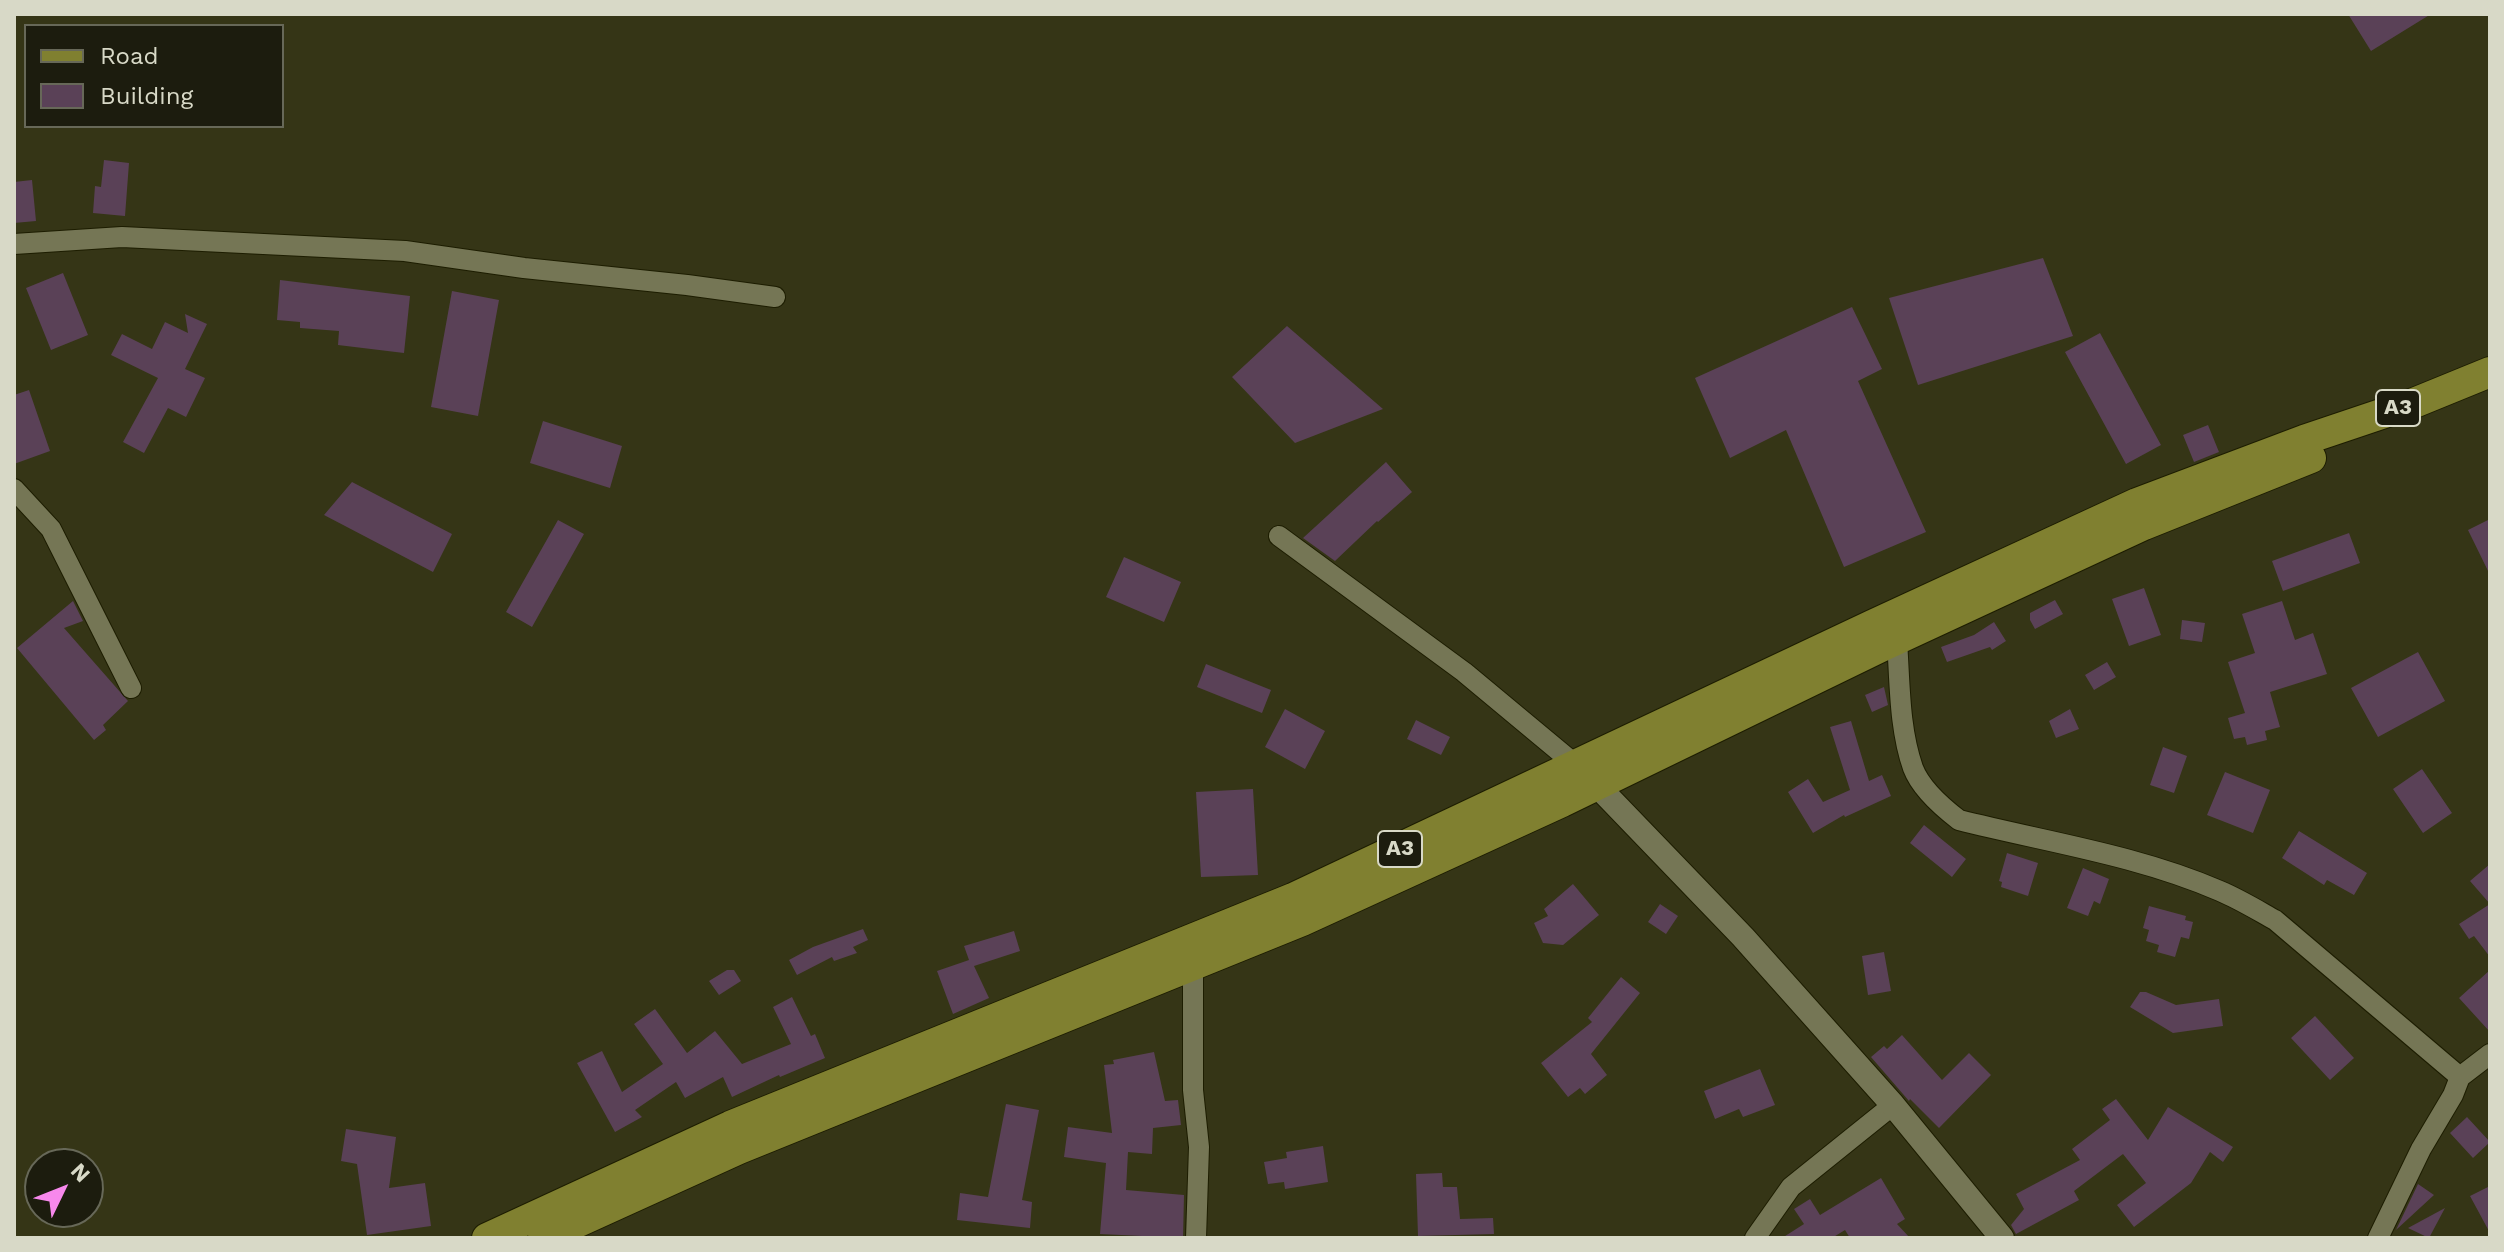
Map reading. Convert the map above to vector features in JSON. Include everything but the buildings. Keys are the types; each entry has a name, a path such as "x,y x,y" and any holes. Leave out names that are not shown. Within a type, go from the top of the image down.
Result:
{"main road":[{"name":"A3","path":"487,1238 734,1138 1897,641 2144,525 2418,410 2490,372"},
{"name":"A3","path":"543,1238 584,1229 734,1138 1193,965 1316,914 1872,625 2137,503 2304,440 2490,390"}],"street":[{"path":"14,244 122,237 405,251 775,297"},
{"path":"14,489 51,529 131,688"},
{"path":"1279,536 1464,672 1587,775 1743,937 1893,1105 2002,1238"},
{"path":"1897,641 1903,722 1913,770 1941,806 1959,820 2117,856 2219,891 2255,909 2275,920 2460,1077"},
{"path":"1193,965 1193,1090 1199,1147 1196,1238"},
{"path":"2378,1238 2460,1077 2490,1054"},
{"path":"1755,1238 1791,1187 1893,1105"}]}
